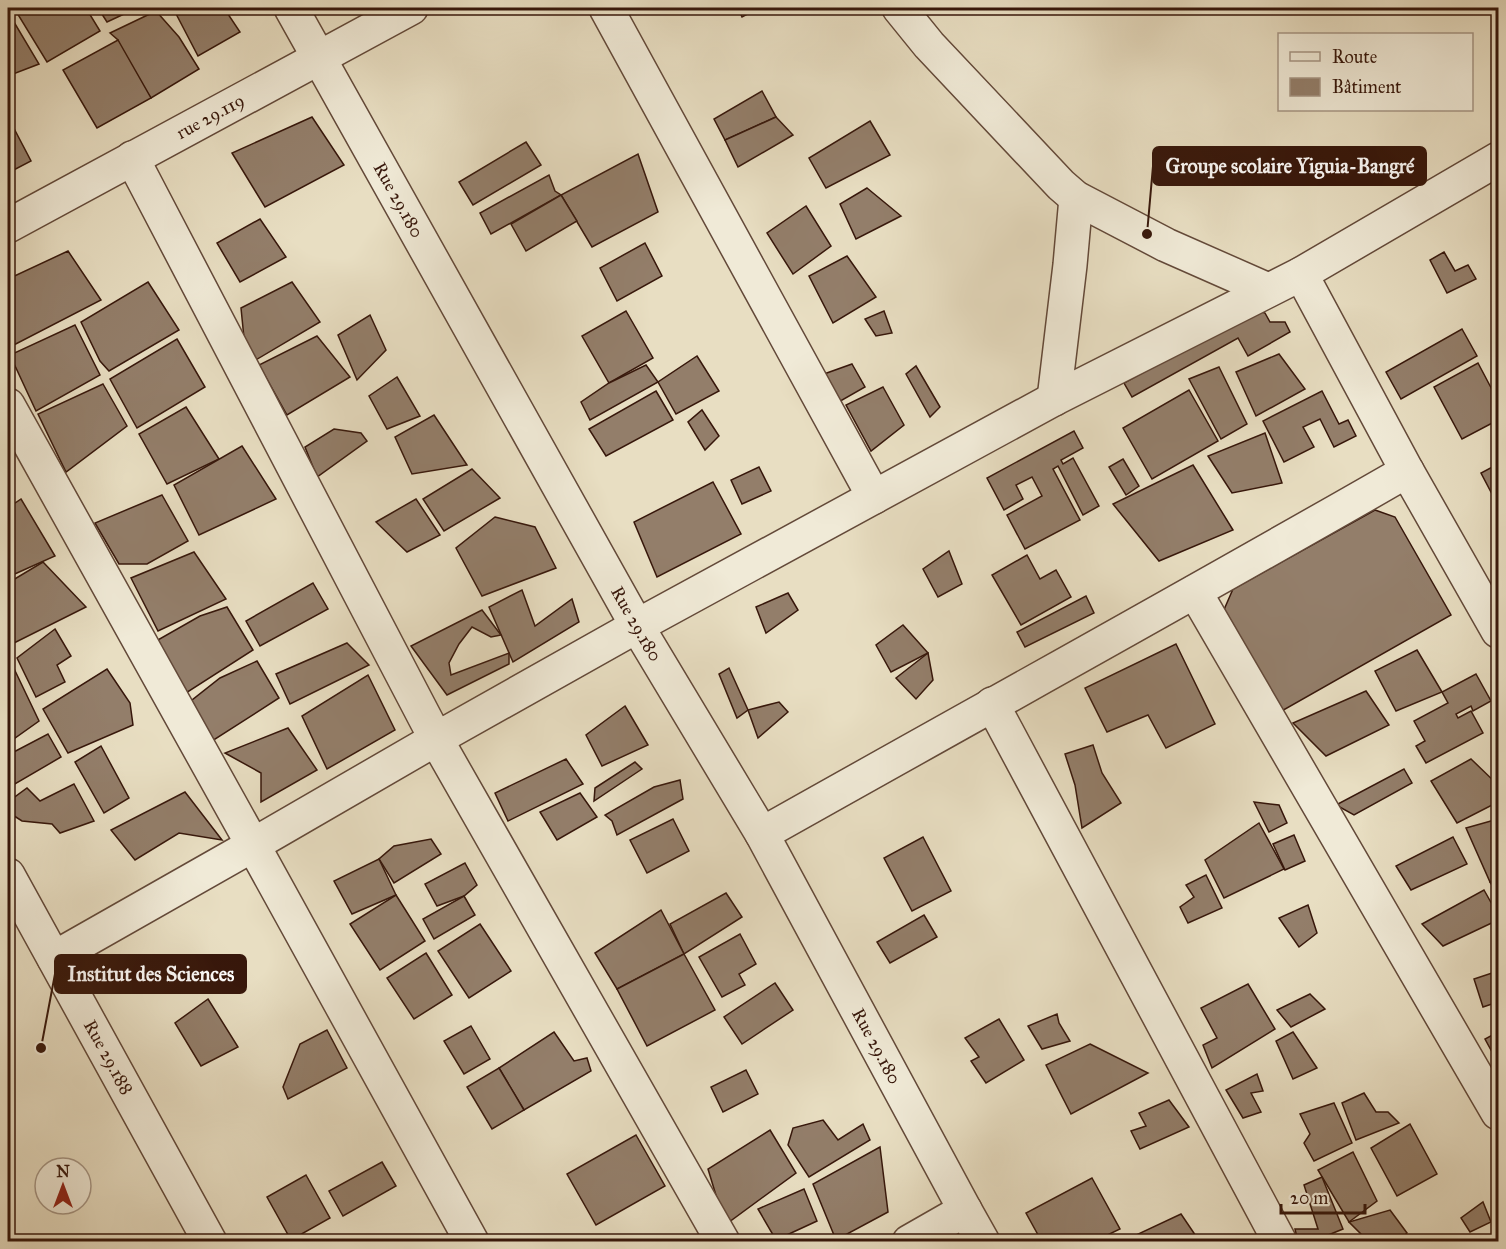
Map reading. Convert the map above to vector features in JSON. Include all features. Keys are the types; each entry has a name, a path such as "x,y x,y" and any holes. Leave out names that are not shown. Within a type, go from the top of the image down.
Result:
{"street":[{"name":"Rue 29.180","path":"291,8 637,626 762,834 983,1242"},
{"name":"rue 29.119","path":"8,226 411,8"},
{"path":"606,8 874,498"},
{"path":"899,8 929,45 1061,185 1076,198 1166,245 1269,290"},
{"path":"132,158 436,739 723,1242"},
{"path":"54,958 637,626 1054,399 1301,274 1498,159"},
{"path":"1054,399 1076,198"},
{"path":"1301,274 1407,471 1498,631"},
{"path":"8,405 472,1242"},
{"path":"762,834 1196,592 1407,471"},
{"path":"1196,592 1498,1113"},
{"path":"992,704 1280,1242"},
{"name":"Rue 29.188","path":"8,875 210,1242"},
{"path":"909,1242 965,1210"}],"building":[{"path":"14,8 86,8 100,31 47,62"},
{"path":"98,8 137,8 107,22"},
{"path":"173,8 224,8 240,32 198,56"},
{"path":"738,8 759,8 742,17"},
{"path":"156,11 179,37 199,69 151,98 126,66 118,40 110,33"},
{"path":"8,12 39,64 8,76"},
{"path":"118,40 151,98 97,128 63,70"},
{"path":"762,91 776,117 725,140 714,119"},
{"path":"8,117 31,161 8,173"},
{"path":"312,117 344,165 265,207 232,153"},
{"path":"776,117 793,135 738,167 725,140"},
{"path":"870,121 890,155 826,188 809,158"},
{"path":"526,142 541,165 473,205 459,182"},
{"path":"638,154 658,212 592,247 561,195"},
{"path":"549,175 555,191 561,195 491,234 480,213"},
{"path":"867,188 901,216 856,239 840,204"},
{"path":"561,195 577,221 526,251 511,224"},
{"path":"806,206 831,246 793,274 767,233"},
{"path":"260,219 286,257 240,282 217,243"},
{"path":"645,243 662,276 617,301 600,268"},
{"path":"68,251 101,300 8,348 8,279"},
{"path":"1444,252 1455,271 1468,265 1476,279 1447,293 1430,260"},
{"path":"847,256 876,297 833,323 809,276"},
{"path":"148,282 179,330 109,371 100,361 81,322"},
{"path":"292,282 320,322 254,361 245,348 241,308"},
{"path":"1256,310 1265,313 1270,322 1285,322 1290,332 1248,356 1238,338 1132,397 1124,383"},
{"path":"626,311 653,358 609,383 582,336"},
{"path":"884,311 892,333 876,336 865,319"},
{"path":"370,315 386,350 357,380 338,335"},
{"path":"75,325 100,375 36,411 10,355"},
{"path":"1462,329 1477,356 1401,399 1386,372"},
{"path":"317,336 350,377 287,415 259,365"},
{"path":"177,339 205,387 137,428 110,379"},
{"path":"1279,354 1305,389 1256,416 1236,372"},
{"path":"697,356 719,391 676,414 658,382"},
{"path":"1478,363 1498,401 1498,420 1462,439 1434,387"},
{"path":"852,364 865,387 837,403 824,374"},
{"path":"646,365 658,382 590,420 581,402 609,383"},
{"path":"916,366 940,407 930,417 906,374"},
{"path":"1219,367 1247,424 1221,439 1189,379"},
{"path":"397,377 420,416 387,429 369,396"},
{"path":"103,384 127,426 66,472 38,414"},
{"path":"883,387 904,425 871,451 846,405"},
{"path":"1189,390 1218,441 1152,479 1123,428"},
{"path":"656,391 673,420 606,456 589,429"},
{"path":"1322,391 1339,424 1348,420 1356,436 1334,447 1320,419 1303,427 1314,447 1284,462 1263,421"},
{"path":"186,407 219,459 167,484 139,434"},
{"path":"702,410 719,436 705,450 688,422"},
{"path":"434,415 467,465 412,474 395,437"},
{"path":"334,429 361,433 367,441 317,477 305,447"},
{"path":"1074,431 1083,448 1061,460 1063,464 1073,458 1099,506 1083,515 1058,466 1053,469 1080,520 1025,549 1007,515 1042,496 1032,477 1016,485 1023,499 1004,510 987,478"},
{"path":"1265,433 1282,483 1232,493 1208,456"},
{"path":"242,446 276,499 199,535 174,485"},
{"path":"1123,459 1139,486 1126,495 1109,467"},
{"path":"1498,464 1498,491 1492,494 1481,473"},
{"path":"1193,465 1233,530 1159,561 1113,504"},
{"path":"759,467 771,491 742,504 731,480"},
{"path":"472,469 500,498 444,531 423,499"},
{"path":"713,482 741,534 657,577 634,522"},
{"path":"162,495 188,541 147,564 119,564 95,523"},
{"path":"21,499 55,556 8,577 8,508"},
{"path":"416,499 440,535 407,552 376,522"},
{"path":"1375,510 1395,517 1451,615 1280,712 1223,612 1233,589"},
{"path":"495,517 535,527 556,568 482,596 456,548"},
{"path":"949,551 962,584 938,597 923,569"},
{"path":"194,552 226,599 158,631 131,578"},
{"path":"1027,555 1040,579 1056,570 1071,597 1021,625 992,575"},
{"path":"43,562 86,607 8,646 8,583"},
{"path":"313,583 328,609 260,646 246,621"},
{"path":"522,590 535,626 572,599 579,622 513,662 489,607"},
{"path":"788,593 798,610 766,633 756,607"},
{"path":"1086,596 1094,613 1025,647 1017,632"},
{"path":"227,607 253,650 186,693 156,641 200,616"},
{"path":"482,610 501,635 491,637 472,627 459,644 449,663 451,675 509,653 509,664 447,695 411,646"},
{"path":"903,625 928,653 891,672 876,645"},
{"path":"55,629 71,656 57,665 65,682 36,697 17,658"},
{"path":"347,643 369,665 290,704 276,674"},
{"path":"1176,644 1215,724 1166,748 1148,715 1107,732 1085,688"},
{"path":"1417,650 1442,692 1396,711 1375,671"},
{"path":"928,653 933,680 916,699 896,678"},
{"path":"8,656 39,721 8,743"},
{"path":"257,661 279,698 209,743 187,704 220,678"},
{"path":"729,668 748,710 737,718 719,674"},
{"path":"107,669 130,703 133,725 68,753 43,709"},
{"path":"1476,674 1491,701 1473,711 1471,706 1456,714 1458,718 1471,711 1483,733 1426,763 1416,746 1425,741 1414,721 1448,703 1442,692"},
{"path":"368,675 395,730 327,769 302,716"},
{"path":"1366,691 1389,725 1326,756 1293,723"},
{"path":"779,702 788,712 758,738 748,710"},
{"path":"625,706 648,745 602,766 586,735"},
{"path":"288,728 317,770 261,802 261,773 225,753"},
{"path":"48,734 61,757 8,788 8,755"},
{"path":"1093,745 1102,773 1121,803 1082,828 1075,785 1065,754"},
{"path":"101,746 129,798 104,813 75,762"},
{"path":"566,759 583,784 508,821 495,793"},
{"path":"1471,759 1498,785 1498,802 1457,823 1431,781"},
{"path":"635,762 642,769 594,801 595,788"},
{"path":"1404,769 1412,783 1354,815 1336,805"},
{"path":"680,780 683,799 617,835 612,821 605,815 654,787"},
{"path":"74,784 94,821 60,833 52,824 22,821 8,812 8,802 27,788 40,801"},
{"path":"185,792 222,840 179,833 135,860 111,830"},
{"path":"580,793 597,817 557,840 540,812"},
{"path":"1254,802 1279,805 1287,823 1269,832"},
{"path":"673,819 689,851 647,873 630,840"},
{"path":"1498,819 1498,876 1490,882 1466,828"},
{"path":"1259,823 1284,869 1224,898 1205,860"},
{"path":"1294,835 1305,861 1285,870 1273,844"},
{"path":"923,837 951,891 912,911 884,858"},
{"path":"1453,837 1467,864 1411,890 1396,866"},
{"path":"431,839 441,854 394,883 379,859 394,846"},
{"path":"379,859 396,895 352,914 334,881"},
{"path":"465,863 477,885 464,896 437,906 425,884"},
{"path":"1206,875 1222,908 1188,923 1180,907 1194,897 1186,885"},
{"path":"1498,878 1498,895 1490,882"},
{"path":"1484,890 1498,915 1498,920 1443,946 1422,924"},
{"path":"726,893 742,917 684,954 670,924"},
{"path":"396,895 425,941 380,970 350,924"},
{"path":"464,896 475,915 434,939 423,919"},
{"path":"1308,905 1317,933 1299,947 1279,918"},
{"path":"661,910 684,954 617,989 595,953"},
{"path":"924,915 937,937 890,963 877,942"},
{"path":"480,924 511,971 469,998 438,951"},
{"path":"740,934 756,964 739,974 745,985 722,997 699,957"},
{"path":"426,953 452,995 414,1019 387,978"},
{"path":"684,954 715,1010 647,1046 617,989"},
{"path":"1498,971 1498,1002 1483,1007 1474,979"},
{"path":"775,983 793,1010 742,1044 724,1017"},
{"path":"1248,984 1275,1029 1212,1068 1203,1045 1217,1038 1201,1008"},
{"path":"1310,994 1325,1009 1291,1027 1277,1010"},
{"path":"208,999 238,1047 201,1066 175,1023"},
{"path":"1057,1014 1059,1023 1070,1041 1042,1049 1028,1026"},
{"path":"999,1019 1024,1060 986,1083 971,1061 979,1057 965,1038"},
{"path":"471,1026 490,1059 464,1074 444,1041"},
{"path":"327,1030 347,1068 288,1099 283,1087 300,1044"},
{"path":"554,1032 574,1061 587,1058 591,1071 524,1110 499,1068"},
{"path":"1293,1032 1317,1068 1293,1079 1276,1041"},
{"path":"1498,1032 1498,1063 1485,1039"},
{"path":"1090,1044 1148,1073 1071,1114 1046,1065"},
{"path":"499,1068 524,1110 492,1129 467,1087"},
{"path":"746,1070 758,1094 723,1112 711,1087"},
{"path":"1257,1074 1263,1091 1251,1093 1261,1112 1243,1118 1226,1090"},
{"path":"1364,1093 1376,1112 1388,1112 1399,1123 1356,1140 1342,1103"},
{"path":"1169,1100 1189,1127 1140,1149 1131,1131 1146,1126 1139,1113"},
{"path":"1334,1103 1352,1143 1314,1161 1304,1143 1310,1134 1300,1114"},
{"path":"823,1120 838,1140 863,1124 870,1140 809,1177 788,1145 793,1128"},
{"path":"1410,1124 1437,1174 1397,1196 1371,1148"},
{"path":"770,1130 796,1173 725,1225 708,1169"},
{"path":"636,1135 665,1186 596,1225 567,1174"},
{"path":"880,1147 888,1212 836,1240 813,1184"},
{"path":"1353,1152 1377,1201 1349,1222 1318,1170"},
{"path":"382,1162 396,1186 343,1216 329,1191"},
{"path":"306,1175 330,1218 291,1240 267,1197"},
{"path":"1322,1177 1343,1229 1311,1242 1298,1242 1295,1229 1318,1229 1304,1185"},
{"path":"1092,1178 1120,1229 1093,1242 1042,1242 1026,1213"},
{"path":"804,1189 817,1221 776,1240 758,1209"},
{"path":"1483,1202 1491,1222 1470,1232 1461,1218"},
{"path":"1390,1210 1407,1233 1397,1242 1369,1242 1349,1222"},
{"path":"1181,1214 1200,1242 1139,1242 1136,1235"}],"place":[{"name":"Groupe scolaire Yiguia-Bangré","path":"1147,234"},
{"name":"Institut des Sciences","path":"41,1048"}]}
